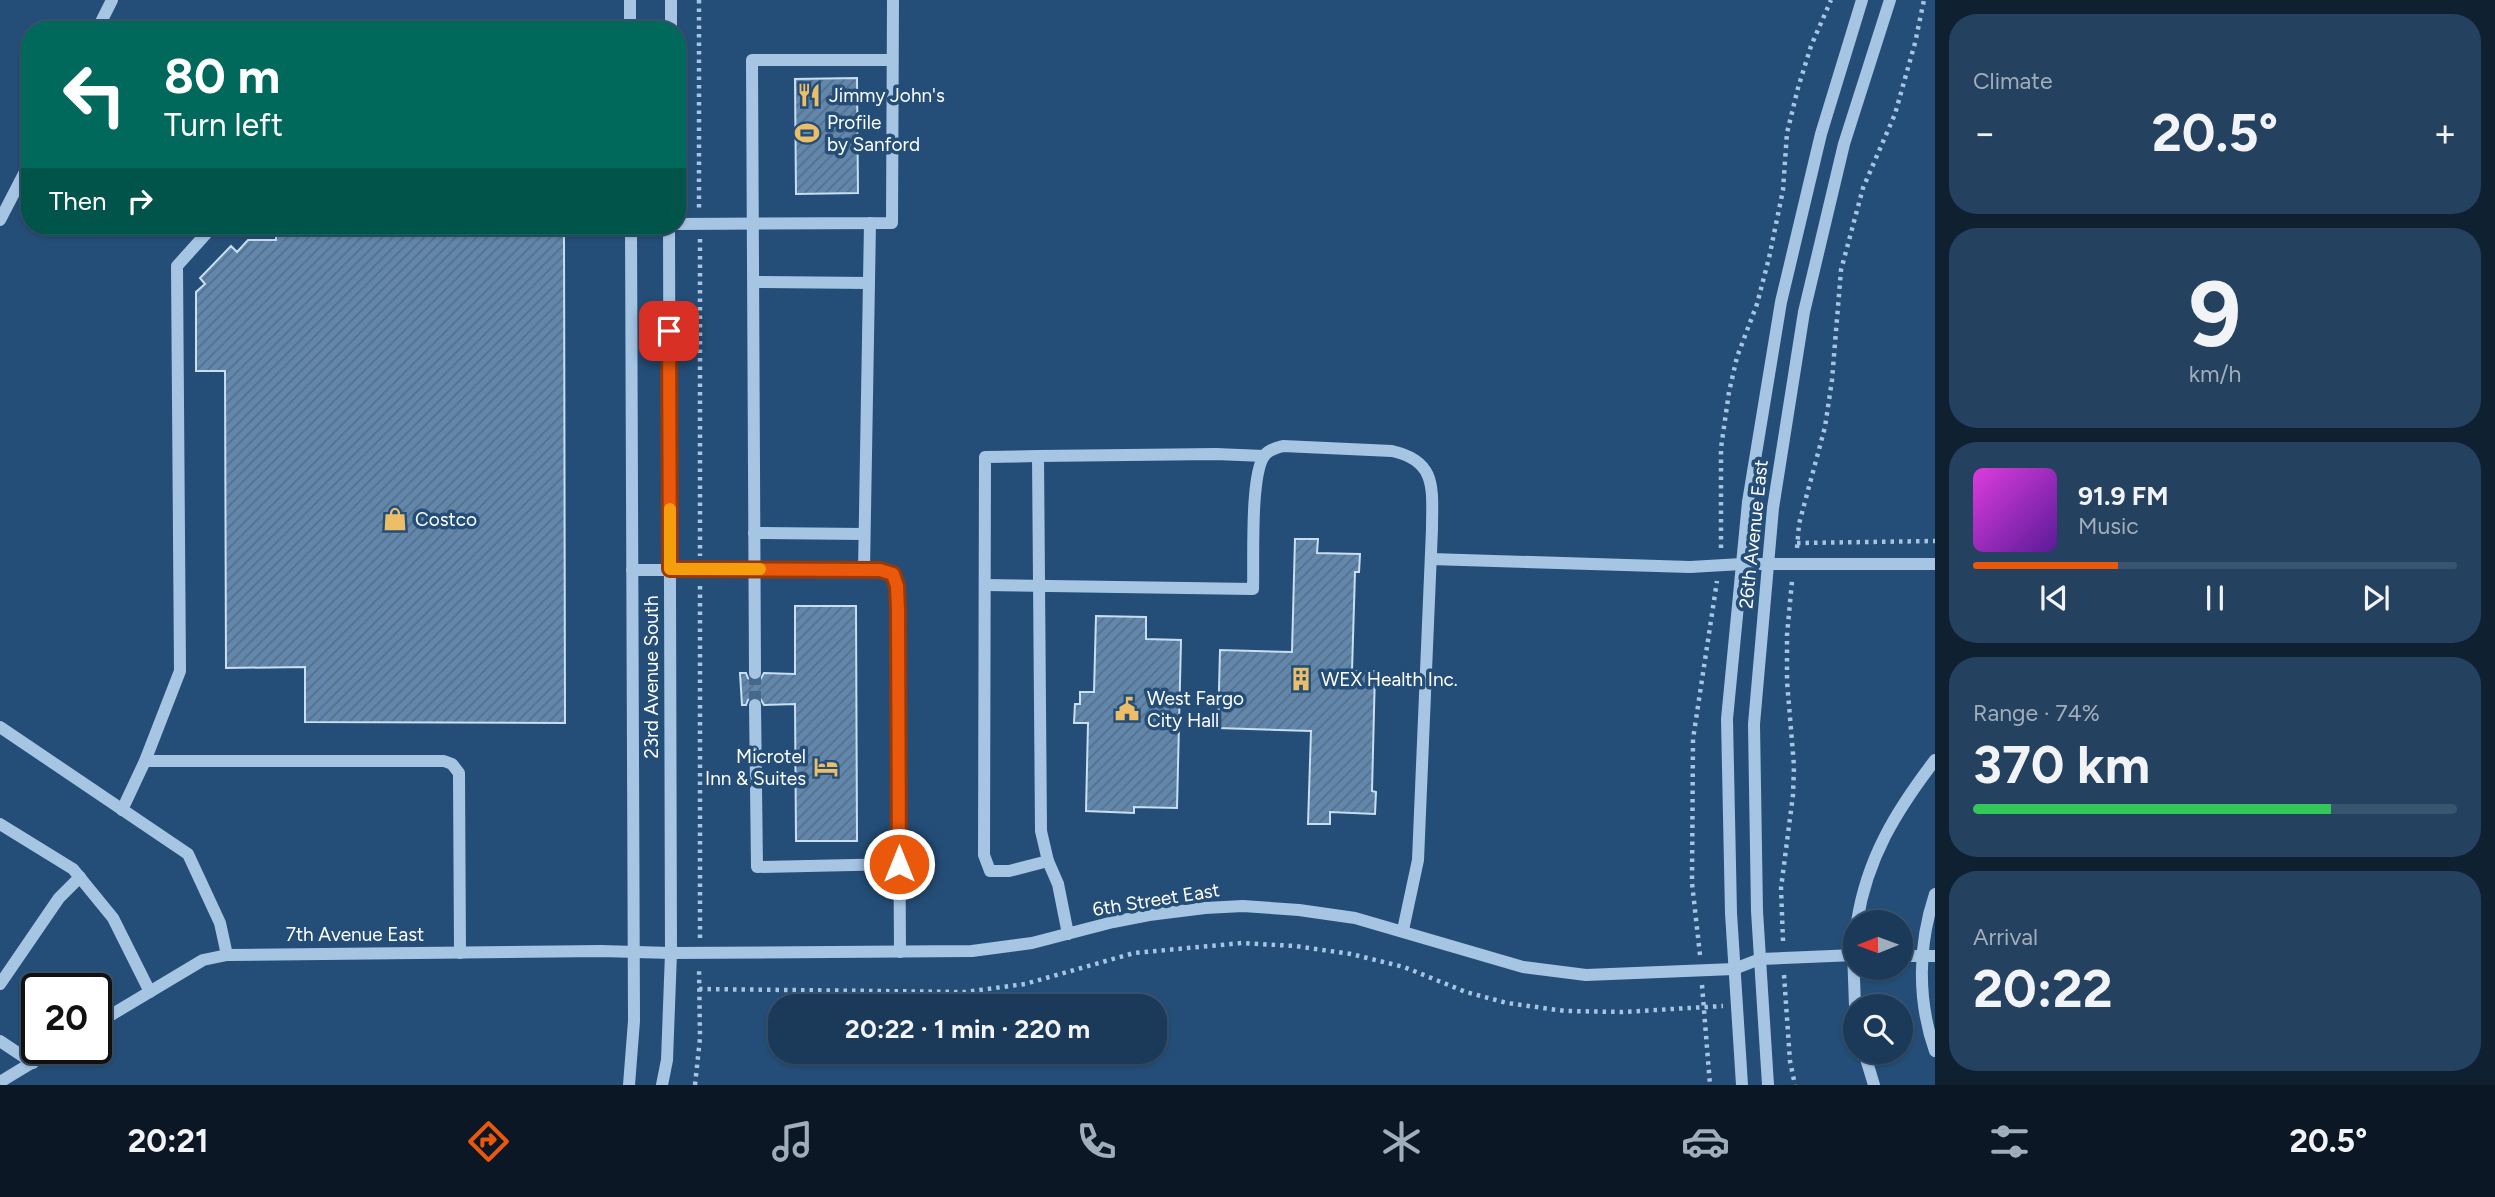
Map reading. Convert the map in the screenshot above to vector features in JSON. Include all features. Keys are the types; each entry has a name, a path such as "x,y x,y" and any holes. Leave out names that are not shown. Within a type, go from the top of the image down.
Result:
{"street":[{"path":"102,21 112,0"},
{"path":"630,0 630,21"},
{"path":"671,0 671,21"},
{"path":"686,224 892,223 892,0"},
{"name":"26th Avenue East","path":"1742,1085 1731,913 1727,719 1748,502 1781,302 1821,134 1862,0"},
{"name":"26th Avenue East","path":"1768,1085 1757,911 1754,724 1773,508 1804,312 1844,144 1890,0"},
{"path":"755,673 752,61 892,60"},
{"path":"0,220 21,179"},
{"path":"864,570 870,223"},
{"path":"122,810 145,761 180,671 177,265 205,235"},
{"name":"23rd Avenue South","path":"629,1085 634,1021 631,235"},
{"name":"23rd Avenue South","path":"662,1085 667,1060 671,953 669,235"},
{"path":"755,282 869,283"},
{"path":"985,585 1253,589 1257,474 1264,456 1283,446 1392,451 1409,454 1417,460 1430,476 1433,487 1431,559 1419,847 1403,930"},
{"path":"1048,862 1009,871 990,871 984,855 985,457 1216,454 1264,456"},
{"path":"1038,456 1041,831 1048,862 1058,884 1068,934"},
{"path":"754,533 864,534"},
{"path":"1431,559 1655,566 1935,564"},
{"path":"632,570 880,570 893,574 897,586 900,953"},
{"path":"755,705 757,867 899,864"},
{"path":"0,727 188,854 220,923 227,955"},
{"path":"1859,910 1862,891 1883,838 1909,793 1935,760"},
{"path":"145,761 444,761 452,764 459,773 460,953"},
{"path":"0,824 73,869 114,918 150,992"},
{"path":"0,984 59,898 80,877"},
{"path":"1935,894 1921,956 1925,1009 1935,1051"},
{"name":"6th Street East","path":"634,951 900,953 1002,949 1149,915 1243,906 1355,918 1403,930 1490,959 1553,972 1618,975 1734,969 1760,959 1843,955"},
{"name":"7th Avenue East","path":"112,1015 203,960 227,955 634,951"},
{"path":"1913,956 1935,956"},
{"path":"0,1041 21,1054"},
{"path":"1,1082 30,1064"},
{"path":"1868,1064 1874,1085"}],"path":[{"path":"695,1085 700,1038 699,0"},
{"path":"1924,0 1895,114 1863,188 1841,270 1829,404 1799,523 1797,543 1935,541"},
{"path":"1782,930 1781,888 1794,766 1787,681 1791,591"},
{"path":"699,989 965,992 1025,984 1134,953 1242,943 1295,946 1351,954 1404,967 1466,992 1507,1003 1565,1011 1622,1012 1703,1007 1710,1085"},
{"path":"1784,985 1790,1061 1795,1085"}],"building":[{"path":"857,78 858,193 796,194 795,79"},
{"name":"Costco","path":"276,235 564,235 565,723 305,722 305,667 226,668 225,371 196,371 196,292 205,284 200,278 231,246 237,252 248,240 276,240"},
{"name":"WEX Health Inc.","path":"1295,539 1318,539 1317,553 1360,554 1359,572 1355,572 1352,671 1375,671 1372,791 1376,792 1375,814 1330,812 1330,824 1308,824 1311,731 1218,728 1220,650 1292,652"},
{"name":"Microtel Inn & Suites","path":"795,606 856,606 857,841 796,841 795,704 764,705 760,698 754,696 746,705 742,705 740,673 746,673 754,682 760,680 764,673 795,674"},
{"name":"West Fargo City Hall","path":"1096,616 1146,617 1146,639 1181,640 1177,808 1134,807 1134,813 1086,811 1088,723 1074,723 1075,704 1080,704 1080,692 1094,692"}],"tunnel":[{"path":"755,673 755,705"}],"slow traffic":[{"path":"670,509 670,569 760,569"}],"place":[{"name":"Jimmy John's","path":"809,95"},
{"name":"Profile by Sanford","path":"807,133"},
{"name":"Costco","path":"395,519"},
{"name":"WEX Health Inc.","path":"1301,679"},
{"name":"West Fargo City Hall","path":"1127,709"},
{"name":"Microtel Inn & Suites","path":"826,767"}],"route":[{"path":"669,331 670,569 880,570 893,574 897,586 898,611 899,864"}]}
